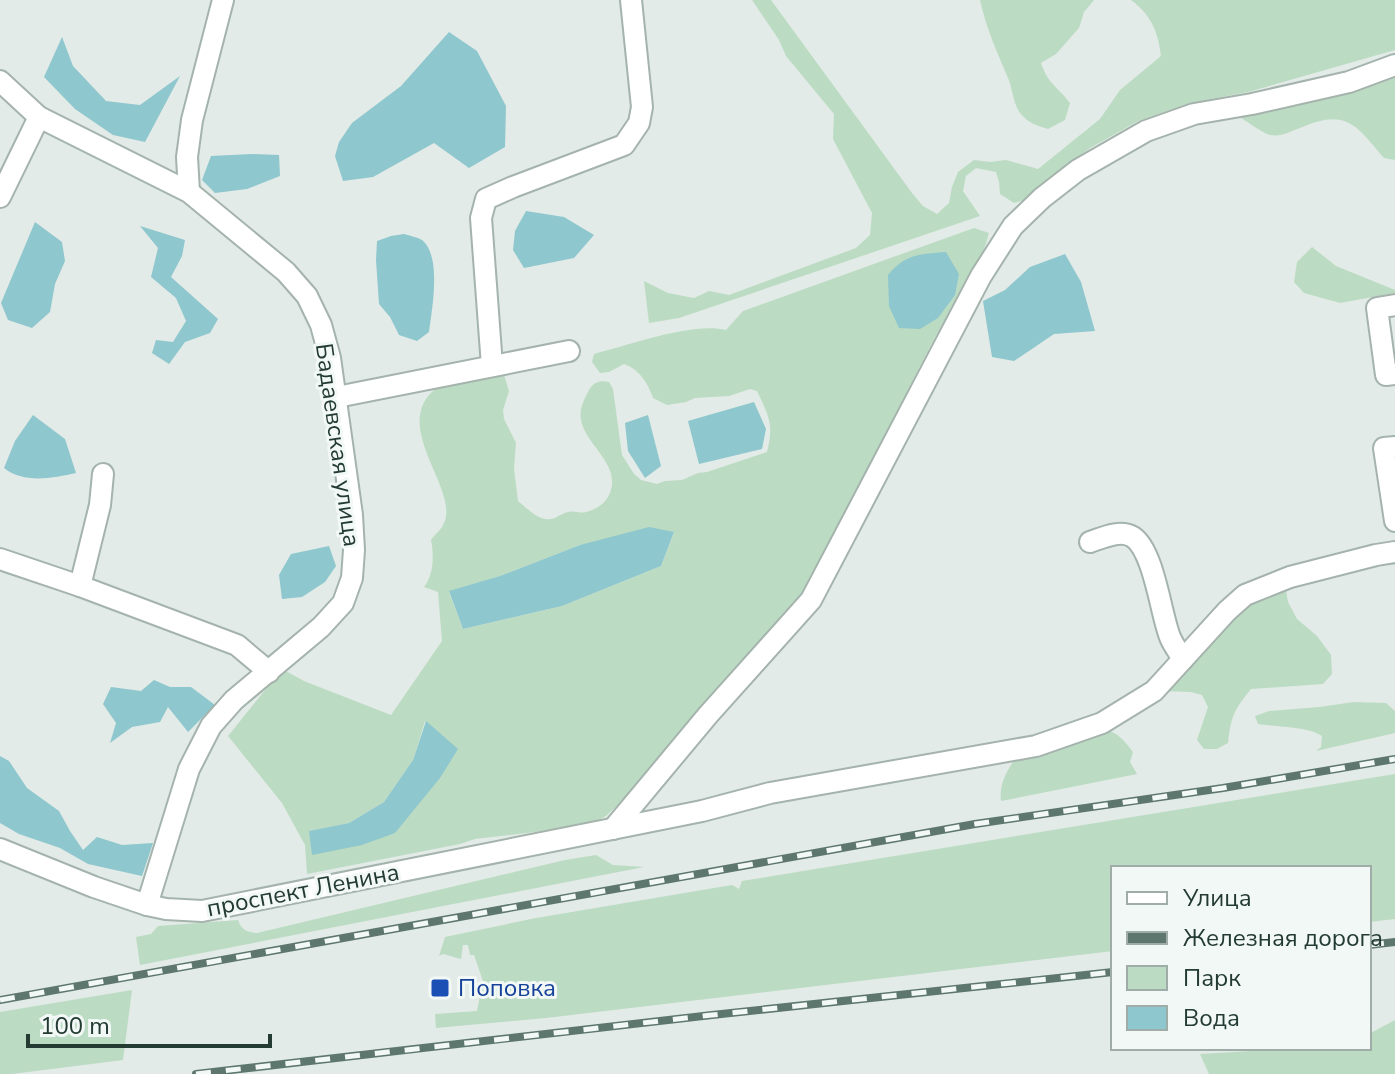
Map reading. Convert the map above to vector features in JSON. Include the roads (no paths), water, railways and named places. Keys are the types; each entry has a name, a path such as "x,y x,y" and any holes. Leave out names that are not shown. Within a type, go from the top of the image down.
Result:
{"street":[{"path":"189,192 187,157 192,120 223,0"},
{"path":"492,366 481,218 486,199 624,145 639,123 642,107 631,0"},
{"path":"613,829 708,715 811,600 975,288 1013,226 1078,170 1146,131 1194,114 1349,82 1395,65"},
{"name":"Бадаевская улица","path":"0,81 39,117 189,192 286,272 307,296 321,325 337,397 354,550 352,578 343,603 321,627 234,700 211,726 189,769 147,905"},
{"path":"0,197 39,117"},
{"path":"1395,305 1377,308 1386,375 1395,374"},
{"path":"337,397 569,351"},
{"path":"1395,447 1384,448 1395,521"},
{"path":"80,586 100,505 103,474"},
{"path":"1090,542 1119,534 1133,537 1142,548 1160,595 1171,640 1183,659"},
{"name":"проспект Ленина","path":"0,849 147,905 202,911 702,811 758,796 1036,746 1102,723 1154,691 1245,595 1290,577 1395,552"},
{"path":"0,559 237,645 269,672"}],"water":[{"path":"449,32 477,51 506,106 505,147 469,168 434,143 373,177 343,181 335,156 339,142 352,123 401,86"},
{"path":"62,37 73,66 106,101 140,105 180,76 145,142 113,135 75,109 44,77"},
{"path":"279,155 280,176 247,189 215,193 202,180 211,156"},
{"path":"526,211 564,217 594,235 574,258 524,268 513,250 515,231"},
{"path":"35,222 62,242 65,261 55,284 50,312 32,328 8,320 1,303"},
{"path":"140,226 185,240 182,256 171,277 218,319 210,333 185,342 169,364 152,353 156,340 173,342 186,321 176,298 151,277 158,248"},
{"path":"404,234 422,240 432,258 434,270 429,332 417,341 399,335 379,304 377,241"},
{"path":"946,252 959,274 955,295 938,318 920,329 899,328 889,306 888,275 914,256"},
{"path":"1065,254 1081,282 1095,331 1054,334 1014,361 992,357 983,301 1005,290 1030,267"},
{"path":"754,402 766,429 762,449 699,464 688,421"},
{"path":"33,415 65,439 76,473 30,478 4,468 15,441"},
{"path":"648,415 661,466 645,478 628,451 625,423"},
{"path":"649,527 674,532 661,566 562,606 463,629 449,591 500,576 580,545"},
{"path":"329,546 336,566 325,582 302,597 282,599 279,575 291,554"},
{"path":"154,680 170,687 191,687 215,705 188,732 168,707 160,722 132,727 110,743 116,723 103,704 111,687 141,691"},
{"path":"426,721 458,749 440,778 395,833 362,845 312,855 309,831 349,823 384,802 413,760"},
{"path":"0,756 9,761 27,788 59,811 83,850 97,837 122,845 153,843 142,876 88,864 60,848 19,834 0,823"}],"railway":[{"path":"0,1000 975,824 1395,759"},
{"path":"1371,945 1395,942"},
{"path":"196,1074 1111,972"}],"place":[{"name":"Поповка","path":"440,988"}]}
